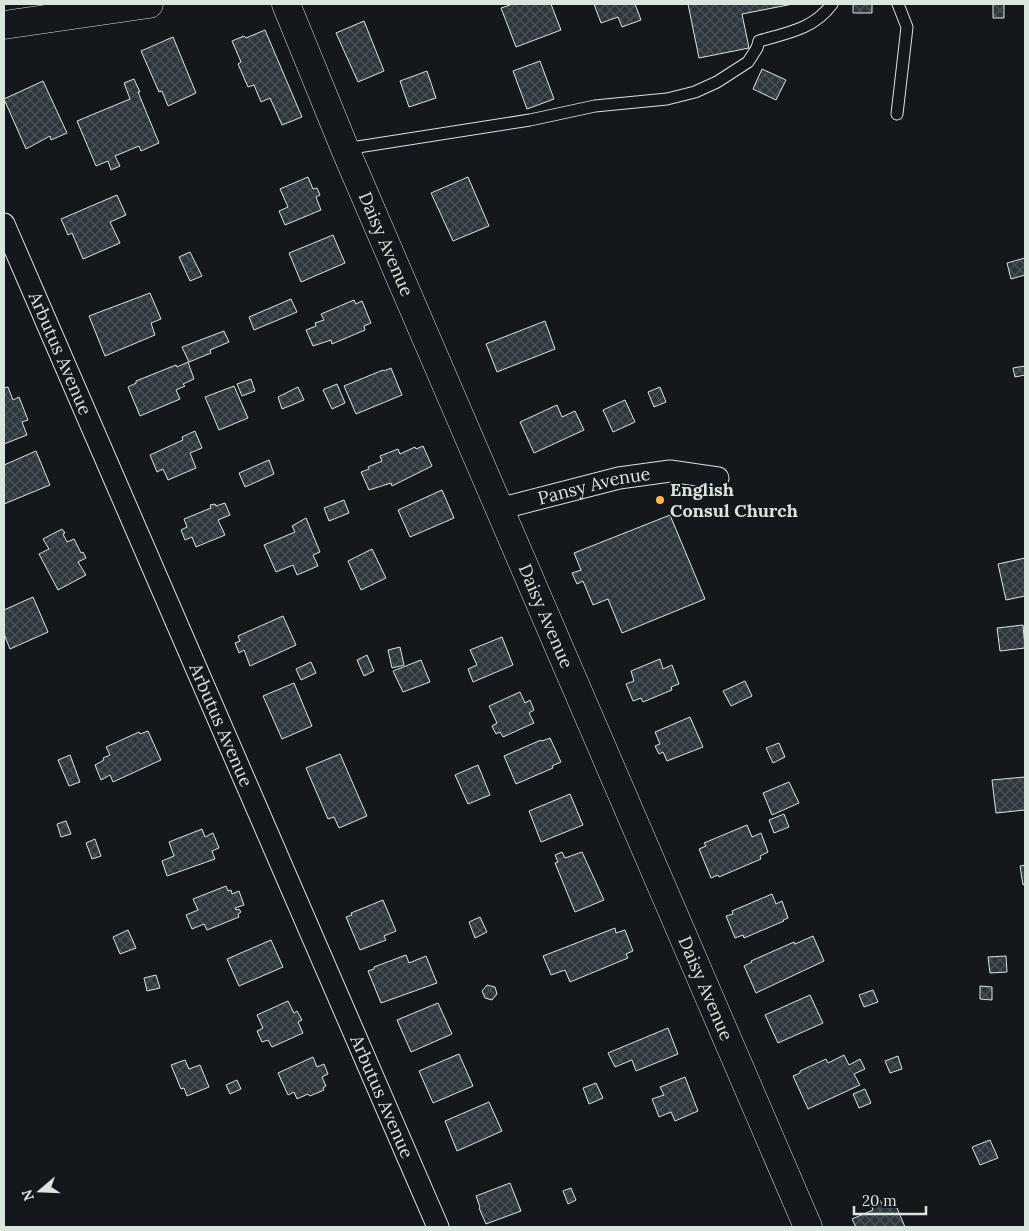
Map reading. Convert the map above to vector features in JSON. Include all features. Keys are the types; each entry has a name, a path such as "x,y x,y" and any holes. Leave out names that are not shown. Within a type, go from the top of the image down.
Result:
{"street":[{"path":"4,25 149,4"},
{"name":"Daisy Avenue","path":"286,4 345,148 499,509 808,1227"},
{"name":"Arbutus Avenue","path":"4,224 438,1227"},
{"name":"Pansy Avenue","path":"499,509 620,478 670,471 718,478"}],"lane":[{"path":"345,148 530,120 595,106 667,99 695,92 717,82 748,62 757,48 759,40 798,31 824,15 832,4"},
{"path":"897,114 907,27 898,4"}],"building":[{"path":"513,4 551,4 561,30 516,47 501,8"},
{"path":"594,4 635,4 641,20 622,27 618,17 601,23"},
{"path":"688,4 793,4 742,14 749,48 699,58"},
{"path":"853,4 872,4 872,13 853,13"},
{"path":"993,4 1004,4 1004,18 993,18"},
{"path":"364,21 384,71 358,82 336,33"},
{"path":"265,30 302,117 282,125 270,98 261,102 254,85 248,87 238,64 241,62 232,41 244,36 246,38"},
{"path":"173,37 196,93 168,106 162,91 159,92 141,51"},
{"path":"540,61 554,99 527,109 513,71"},
{"path":"762,69 786,80 776,100 753,89"},
{"path":"427,71 436,98 409,107 400,81"},
{"path":"134,79 159,143 141,151 139,146 115,156 120,166 111,170 108,161 96,166 77,121 130,99 124,83"},
{"path":"43,81 67,133 51,140 50,136 26,149 4,99"},
{"path":"308,177 313,189 317,188 320,195 316,197 321,210 285,225 279,211 288,207 280,189"},
{"path":"468,177 489,226 453,241 431,193"},
{"path":"117,195 126,215 110,222 120,243 83,259 72,233 68,235 61,219"},
{"path":"333,235 345,263 301,282 289,253"},
{"path":"190,252 202,276 190,281 179,257"},
{"path":"1025,258 1025,275 1011,279 1007,263"},
{"path":"150,293 161,319 151,323 155,335 105,356 89,316"},
{"path":"291,299 297,312 254,330 249,317"},
{"path":"354,300 356,304 362,301 371,323 364,326 365,330 332,344 331,340 313,346 306,330 316,326 315,323 324,320 321,314"},
{"path":"545,321 555,349 497,372 486,344"},
{"path":"224,331 229,342 210,350 211,353 189,362 182,347"},
{"path":"188,362 194,379 176,390 180,399 140,416 128,387 136,383 136,381"},
{"path":"1025,366 1025,375 1015,377 1013,368"},
{"path":"391,368 402,395 356,414 344,386"},
{"path":"251,379 255,391 242,396 237,384"},
{"path":"337,384 345,403 332,409 323,390"},
{"path":"234,386 248,418 219,430 205,397"},
{"path":"8,387 13,400 19,397 28,420 22,422 27,435 4,444 4,388"},
{"path":"298,387 304,400 282,409 278,397"},
{"path":"660,387 666,402 654,407 648,392"},
{"path":"625,400 635,422 613,432 603,410"},
{"path":"557,405 562,417 575,411 584,430 534,453 520,422"},
{"path":"195,431 202,448 190,453 196,468 168,480 163,469 157,472 150,455 183,440 182,437"},
{"path":"423,446 432,466 392,486 391,483 369,490 361,472 382,461 380,456 398,449 400,454 415,447 416,449"},
{"path":"36,451 50,485 4,504 4,465"},
{"path":"269,460 274,474 245,487 239,473"},
{"path":"442,490 454,518 410,537 398,510"},
{"path":"344,500 349,513 329,521 324,508"},
{"path":"225,503 230,515 218,520 225,535 196,547 192,537 185,540 181,530 187,527 184,519 211,508 210,505 215,504 216,506"},
{"path":"670,515 705,599 622,633 608,599 593,605 583,581 577,584 572,573 581,570 574,553"},
{"path":"306,518 320,552 313,555 318,566 297,575 293,565 276,572 264,545 295,532 292,526"},
{"path":"62,529 67,542 74,539 81,553 83,552 86,558 78,562 86,575 58,590 39,554 49,549 43,539"},
{"path":"372,549 386,578 361,590 348,561"},
{"path":"1025,558 1025,596 1006,600 998,564"},
{"path":"33,597 48,632 10,649 4,634 4,610"},
{"path":"283,616 296,645 250,666 244,650 239,653 235,643 240,641 238,636"},
{"path":"1023,625 1025,648 1000,651 997,628"},
{"path":"502,637 513,665 473,682 468,669 477,665 470,650"},
{"path":"400,647 404,665 392,668 388,650"},
{"path":"367,655 374,671 364,676 357,660"},
{"path":"660,659 663,669 672,665 679,684 671,687 672,690 643,702 641,698 633,701 626,684 634,681 631,671"},
{"path":"421,660 430,682 403,692 393,671"},
{"path":"311,662 316,673 301,680 296,669"},
{"path":"745,681 752,696 731,706 723,691"},
{"path":"294,683 312,726 282,739 263,696"},
{"path":"520,692 525,703 530,700 534,710 529,713 534,723 503,737 500,732 496,734 492,726 497,723 489,706"},
{"path":"690,717 703,747 667,761 663,752 659,754 655,746 660,744 655,732"},
{"path":"148,731 161,760 113,782 110,775 101,780 95,765 110,755 106,747 139,732 140,734"},
{"path":"550,738 561,762 552,766 553,768 516,784 504,756"},
{"path":"779,743 785,757 773,763 766,748"},
{"path":"340,754 367,816 339,828 334,817 328,819 306,768"},
{"path":"70,755 80,782 69,786 58,760"},
{"path":"478,765 490,795 468,804 455,775"},
{"path":"1025,777 1025,810 996,813 992,780"},
{"path":"789,782 799,803 772,815 763,793"},
{"path":"570,794 583,825 541,842 529,811"},
{"path":"784,814 789,827 774,833 769,820"},
{"path":"66,821 71,834 61,837 57,824"},
{"path":"747,825 752,837 761,833 768,852 760,856 761,859 719,877 718,875 711,878 699,849 706,846 704,843"},
{"path":"202,829 205,837 213,833 219,848 212,851 215,859 167,876 162,861 174,856 169,842"},
{"path":"95,839 101,856 92,859 86,843"},
{"path":"562,852 565,858 582,852 604,900 575,912 555,863 558,862 555,855"},
{"path":"1025,865 1025,884 1023,885 1020,866"},
{"path":"226,886 228,891 231,890 232,894 239,891 244,905 235,908 241,912 238,914 239,917 207,930 204,924 192,929 186,915 198,910 193,899"},
{"path":"772,894 776,904 782,901 788,918 744,938 743,935 735,938 726,916 733,914 732,911"},
{"path":"383,900 396,931 384,936 386,940 360,950 346,917 352,915 351,913"},
{"path":"480,917 487,932 475,938 469,922"},
{"path":"615,928 616,933 625,930 633,951 626,954 628,958 570,982 565,970 551,975 543,956"},
{"path":"128,930 136,948 120,954 113,937"},
{"path":"813,936 824,961 756,993 744,966 794,942 795,944"},
{"path":"271,940 283,967 239,986 227,959"},
{"path":"406,955 409,963 426,956 437,983 381,1003 368,971"},
{"path":"1006,956 1007,972 990,973 988,957"},
{"path":"156,975 160,988 147,991 144,978"},
{"path":"487,985 495,987 497,994 492,1000 485,998 482,991"},
{"path":"980,986 992,987 992,1000 980,999"},
{"path":"873,990 878,1002 864,1007 859,995"},
{"path":"810,995 823,1023 778,1043 765,1015"},
{"path":"288,1001 294,1013 297,1011 302,1020 298,1022 303,1033 272,1047 268,1040 262,1042 257,1031 263,1028 257,1015"},
{"path":"438,1003 452,1034 411,1052 397,1020"},
{"path":"668,1028 678,1054 636,1071 632,1060 615,1067 608,1053"},
{"path":"459,1054 473,1086 433,1103 419,1071"},
{"path":"844,1055 849,1065 860,1059 865,1069 854,1074 860,1085 808,1109 793,1076 826,1059 828,1063"},
{"path":"898,1056 902,1069 890,1073 885,1061"},
{"path":"313,1057 317,1067 324,1064 328,1074 322,1077 326,1086 323,1088 324,1090 297,1099 294,1092 288,1095 278,1073"},
{"path":"185,1060 189,1069 200,1065 209,1087 187,1096 184,1088 181,1089 171,1065"},
{"path":"685,1077 698,1111 675,1121 671,1112 659,1117 652,1099 664,1095 660,1087"},
{"path":"237,1080 241,1089 230,1094 226,1085"},
{"path":"596,1083 603,1098 589,1104 583,1088"},
{"path":"865,1089 871,1103 859,1108 853,1094"},
{"path":"489,1102 502,1131 457,1151 445,1121"},
{"path":"990,1140 998,1158 980,1165 972,1147"},
{"path":"510,1183 521,1211 486,1224 476,1196"},
{"path":"571,1188 576,1200 568,1204 563,1191"},
{"path":"880,1200 883,1206 894,1201 905,1227 856,1227 852,1219 873,1210 871,1204"}],"place":[{"name":"English Consul Church","path":"660,500"}]}
